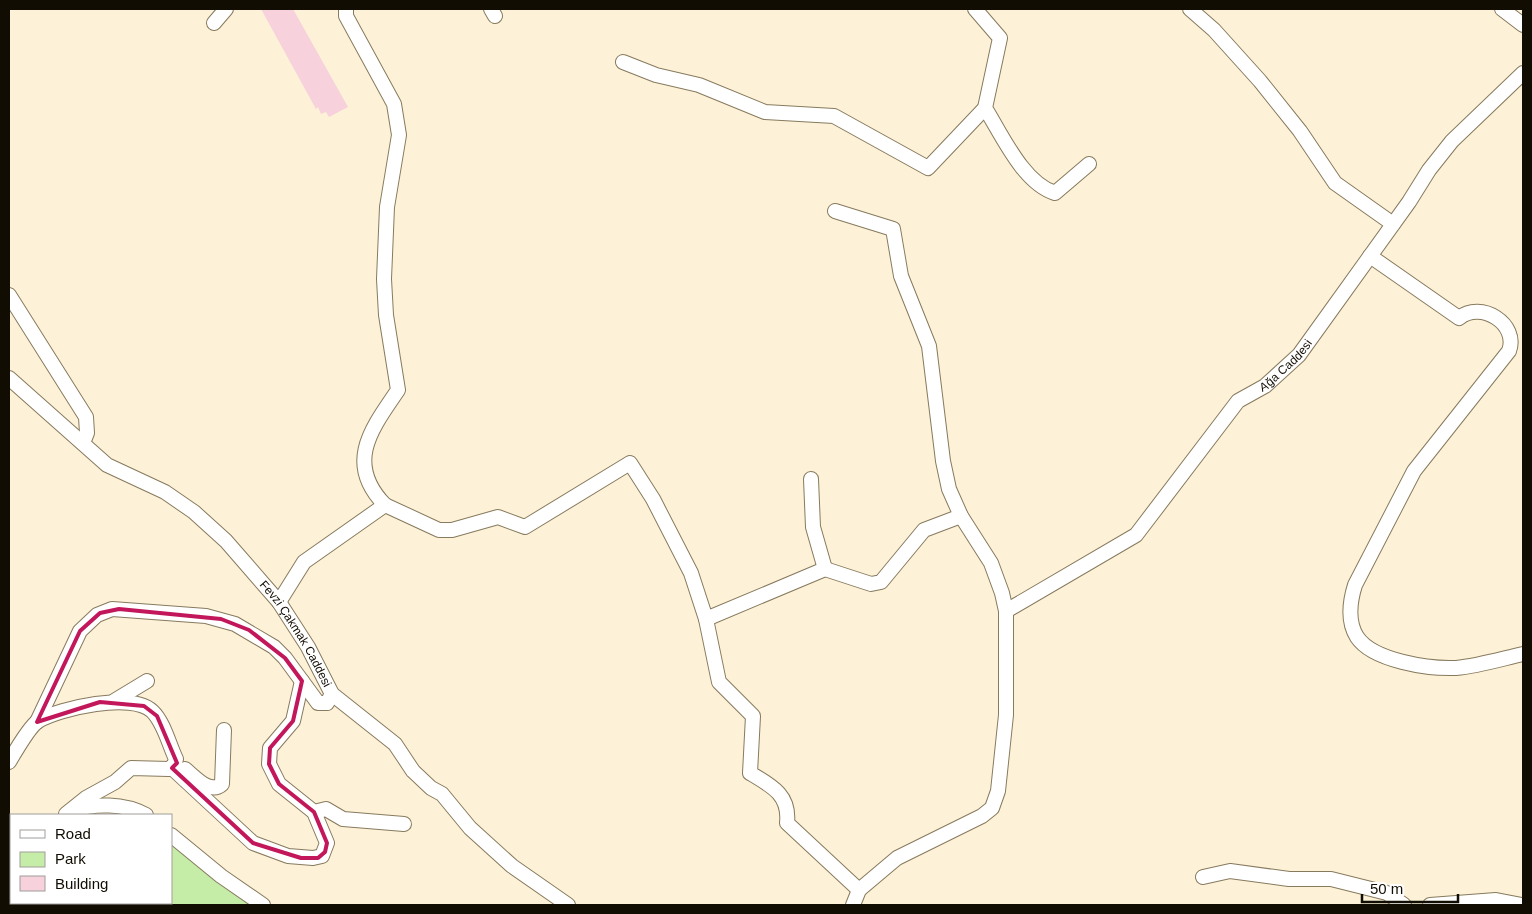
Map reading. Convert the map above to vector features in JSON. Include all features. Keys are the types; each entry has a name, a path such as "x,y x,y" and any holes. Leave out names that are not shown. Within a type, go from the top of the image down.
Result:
{"street":[{"path":"214,23 226,9"},
{"path":"623,62 656,75 699,85 765,112 834,116 928,168 985,108 1000,38 975,9"},
{"path":"1190,9 1214,30 1260,81 1300,131 1335,183 1393,224"},
{"path":"1502,9 1523,25"},
{"path":"344,11 394,104 399,135 388,208 384,279 386,315 398,390 372,428 364,454 368,482 385,505 439,530 452,530 498,517 526,527 630,463 653,499 692,573 706,619 719,682 753,716 750,773 778,790 788,808 788,823 859,890"},
{"name":"Ağa Caddesi","path":"1006,611 1136,535 1238,401 1265,386 1299,355 1393,224 1429,170 1452,141 1523,73"},
{"path":"985,108 1026,173 1042,188 1055,193 1089,164"},
{"path":"835,211 893,229 901,276 929,346 945,475 961,516 991,563 1006,611 1006,715 995,802 982,816 897,858 859,890 853,905"},
{"path":"1370,256 1459,318 1464,314 1477,310 1490,313 1507,329 1511,340 1508,351 1414,471 1355,585 1350,604 1354,632 1361,642 1385,655 1426,667 1473,666 1523,654"},
{"path":"9,295 86,417 87,433 83,442"},
{"name":"Fevzi Çakmak Caddesi","path":"9,378 107,465 146,481 194,512 246,562 279,602 308,647 332,694 395,744 413,772 431,788 442,794 470,828 512,866 568,905"},
{"path":"812,479 813,526 825,569"},
{"path":"279,602 304,562 385,505"},
{"path":"706,619 825,569 870,584 881,582 924,530 961,516"},
{"path":"9,762 37,722 80,631 97,615 112,610 206,616 235,624 274,647 286,658 318,702 327,703 332,694"},
{"path":"114,701 147,681"},
{"path":"37,722 86,705 114,701 144,706 153,712 174,765 253,843 276,853 313,858 325,852 327,843 314,812 279,784 269,764 270,748 293,721 302,681"},
{"path":"66,814 86,798 110,785 131,768 174,765 211,789 219,787 224,781 224,730"},
{"path":"68,814 86,807 114,806 144,814"},
{"path":"314,812 326,809 343,819 404,824"},
{"path":"172,836 221,876 263,905"},
{"path":"1203,877 1230,871 1289,879 1331,880 1388,893 1404,905"},
{"path":"1430,905 1496,900 1522,905"}],"highlighted area":[{"path":"119,609 221,619 249,630 285,658 302,681 293,721 270,748 269,764 279,784 314,812 327,843 325,852 318,858 301,858 253,843 172,768 177,763 157,716 144,706 100,702 37,722 80,631 100,613"}],"green space":[{"path":"172,838 266,905 29,905 172,904"}],"building":[{"path":"261,9 293,9 348,107 329,117 326,112 321,114 318,107 316,109"}]}
